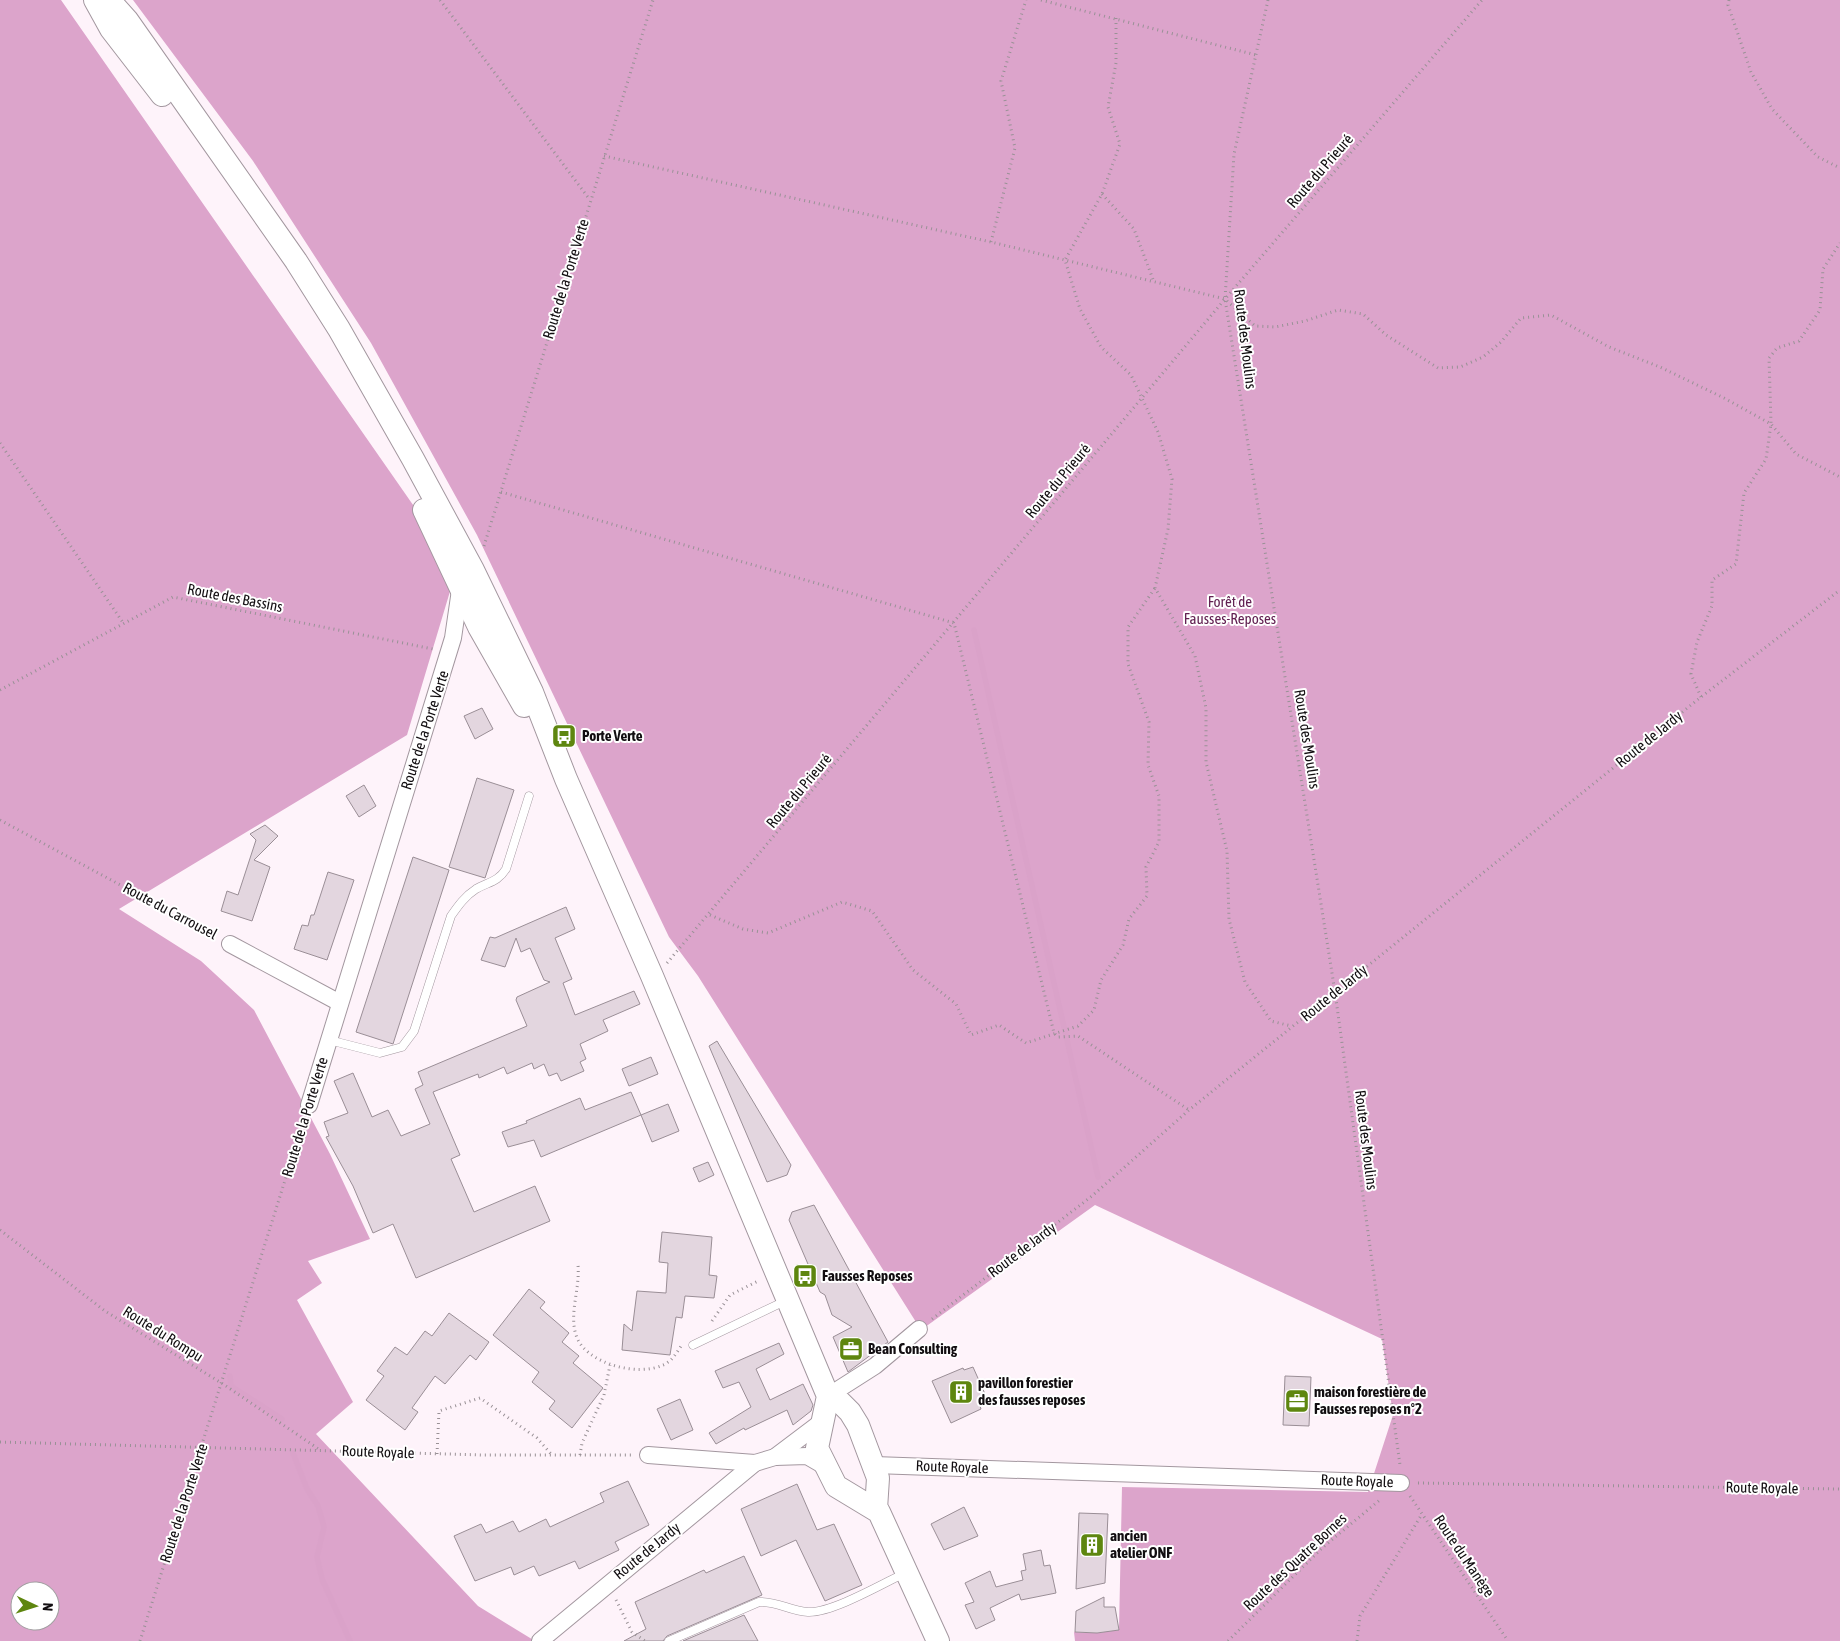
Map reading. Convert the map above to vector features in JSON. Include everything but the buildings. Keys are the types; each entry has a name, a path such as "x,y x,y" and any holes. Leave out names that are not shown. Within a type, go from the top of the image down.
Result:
{"main road":[{"path":"95,0 111,29 186,124 265,236 314,312 361,392 435,532 460,590 479,627 566,779"},
{"path":"109,0 127,20 296,261 339,329 413,459 473,570 532,692 566,779 652,976 828,1396 817,1448 836,1486 876,1508"},
{"path":"460,590 473,570"},
{"path":"828,1396 841,1403 850,1412 874,1465 880,1484 876,1508 938,1641"}],"street":[{"name":"Route de la Porte Verte","path":"309,1105 453,638 460,590"},
{"name":"Route du Carrousel","path":"230,944 340,1003"},
{"path":"828,1396 874,1366 919,1329"},
{"path":"775,1457 824,1420"},
{"path":"648,1455 755,1463 775,1457 807,1456 826,1467"},
{"name":"Route de Jardy","path":"540,1641 755,1463"},
{"name":"Route Royale","path":"874,1465 1401,1483"}],"lane":[{"path":"329,1040 380,1052 402,1048 414,1031 451,916 469,894 500,879 529,796"},
{"path":"693,1345 787,1300"},
{"path":"669,1641 759,1602 772,1601 795,1611 810,1612 827,1609 907,1572"}],"path":[{"path":"440,0 591,201"},
{"name":"Route de la Porte Verte","path":"484,549 653,0"},
{"path":"992,242 1015,148 1001,82 1026,0"},
{"path":"1041,0 1256,55"},
{"name":"Route des Moulins","path":"1268,0 1234,154 1225,299 1335,992 1401,1483"},
{"name":"Route du Prieuré","path":"652,976 676,954 710,915 1225,299 1482,0"},
{"path":"1729,0 1728,5 1751,72 1772,109 1818,157 1840,168"},
{"path":"710,915 743,929 768,933 842,902 872,911 913,970 956,1004 971,1035 999,1025 1026,1043 1056,1035 1078,1026 1094,1010 1101,980 1123,944 1129,919 1147,896 1146,867 1159,842 1159,796 1148,765 1149,722 1128,664 1128,627 1155,588 1168,529 1172,479 1158,432 1142,398 1131,376 1101,347 1080,309 1065,260 1102,194 1120,144 1108,107 1116,63 1116,18"},
{"path":"604,156 992,242 1225,299 1255,326 1275,327 1305,321 1338,310 1363,314 1386,335 1438,368 1460,367 1484,357 1501,342 1521,318 1551,315 1609,347 1668,371 1771,424 1796,454 1840,477"},
{"path":"1102,194 1134,229 1154,282"},
{"path":"1701,698 1691,674 1698,642 1712,606 1712,580 1736,564 1744,493 1766,459 1771,424 1769,358 1777,348 1799,341 1820,310 1823,269 1840,243"},
{"path":"0,443 124,624"},
{"path":"501,492 954,623 1056,1035"},
{"path":"1155,588 1196,656 1206,708 1206,762 1227,851 1229,919 1245,982 1270,1020 1292,1026"},
{"name":"Route de Jardy","path":"919,1329 1092,1196 1188,1110 1701,698 1840,590"},
{"name":"Route des Bassins","path":"0,690 173,597 432,650 453,638"},
{"name":"Route du Carrousel","path":"0,820 230,944"},
{"path":"1056,1035 1076,1036 1188,1110"},
{"name":"Route de la Porte Verte","path":"140,1641 223,1384 309,1105"},
{"name":"Route du Rompu","path":"0,1230 105,1311 223,1384 320,1450"},
{"path":"578,1266 573,1319 576,1336 586,1352 610,1365 640,1368 664,1365 674,1357 684,1339"},
{"path":"706,1326 730,1295 776,1271"},
{"path":"580,1455 582,1443 604,1395 610,1365"},
{"path":"437,1454 439,1411 480,1398 537,1438 553,1455"},
{"name":"Route Royale","path":"0,1442 437,1454 648,1455"},
{"name":"Route Royale","path":"1401,1483 1840,1489"},
{"name":"Route du Manège","path":"1401,1483 1508,1641"},
{"name":"Route des Quatre Bornes","path":"1228,1641 1322,1548 1401,1483"},
{"path":"1357,1641 1360,1616 1422,1514"},
{"path":"608,1584 632,1632 645,1641"}],"green space":[{"path":"0,0 61,0 457,568 407,735 119,909 201,961 254,1010 330,1154 370,1239 308,1261 322,1283 297,1300 353,1402 316,1434 478,1606 535,1641 0,1641"},
{"name":"Forêt de Fausses-Reposes","path":"133,0 1840,0 1840,1641 1075,1641 1074,1632 1097,1633 1119,1629 1122,1487 1368,1492 1393,1415 1382,1339 1095,1205 921,1330 698,976 669,937 477,535 371,343 253,161"}],"waterway":[{"path":"974,630 1098,1177"},
{"path":"230,1376 231,1386 282,1419"},
{"path":"293,1453 307,1489 318,1506 324,1527 317,1557 322,1579 350,1641"}],"place":[{"name":"Porte Verte","path":"564,736"},
{"name":"Fausses Reposes","path":"805,1276"},
{"name":"Bean Consulting","path":"851,1349"},
{"name":"pavillon forestier des fausses reposes","path":"961,1392"},
{"name":"maison forestière de Fausses reposes n°2","path":"1297,1401"},
{"name":"ancien atelier ONF","path":"1092,1545"}]}
